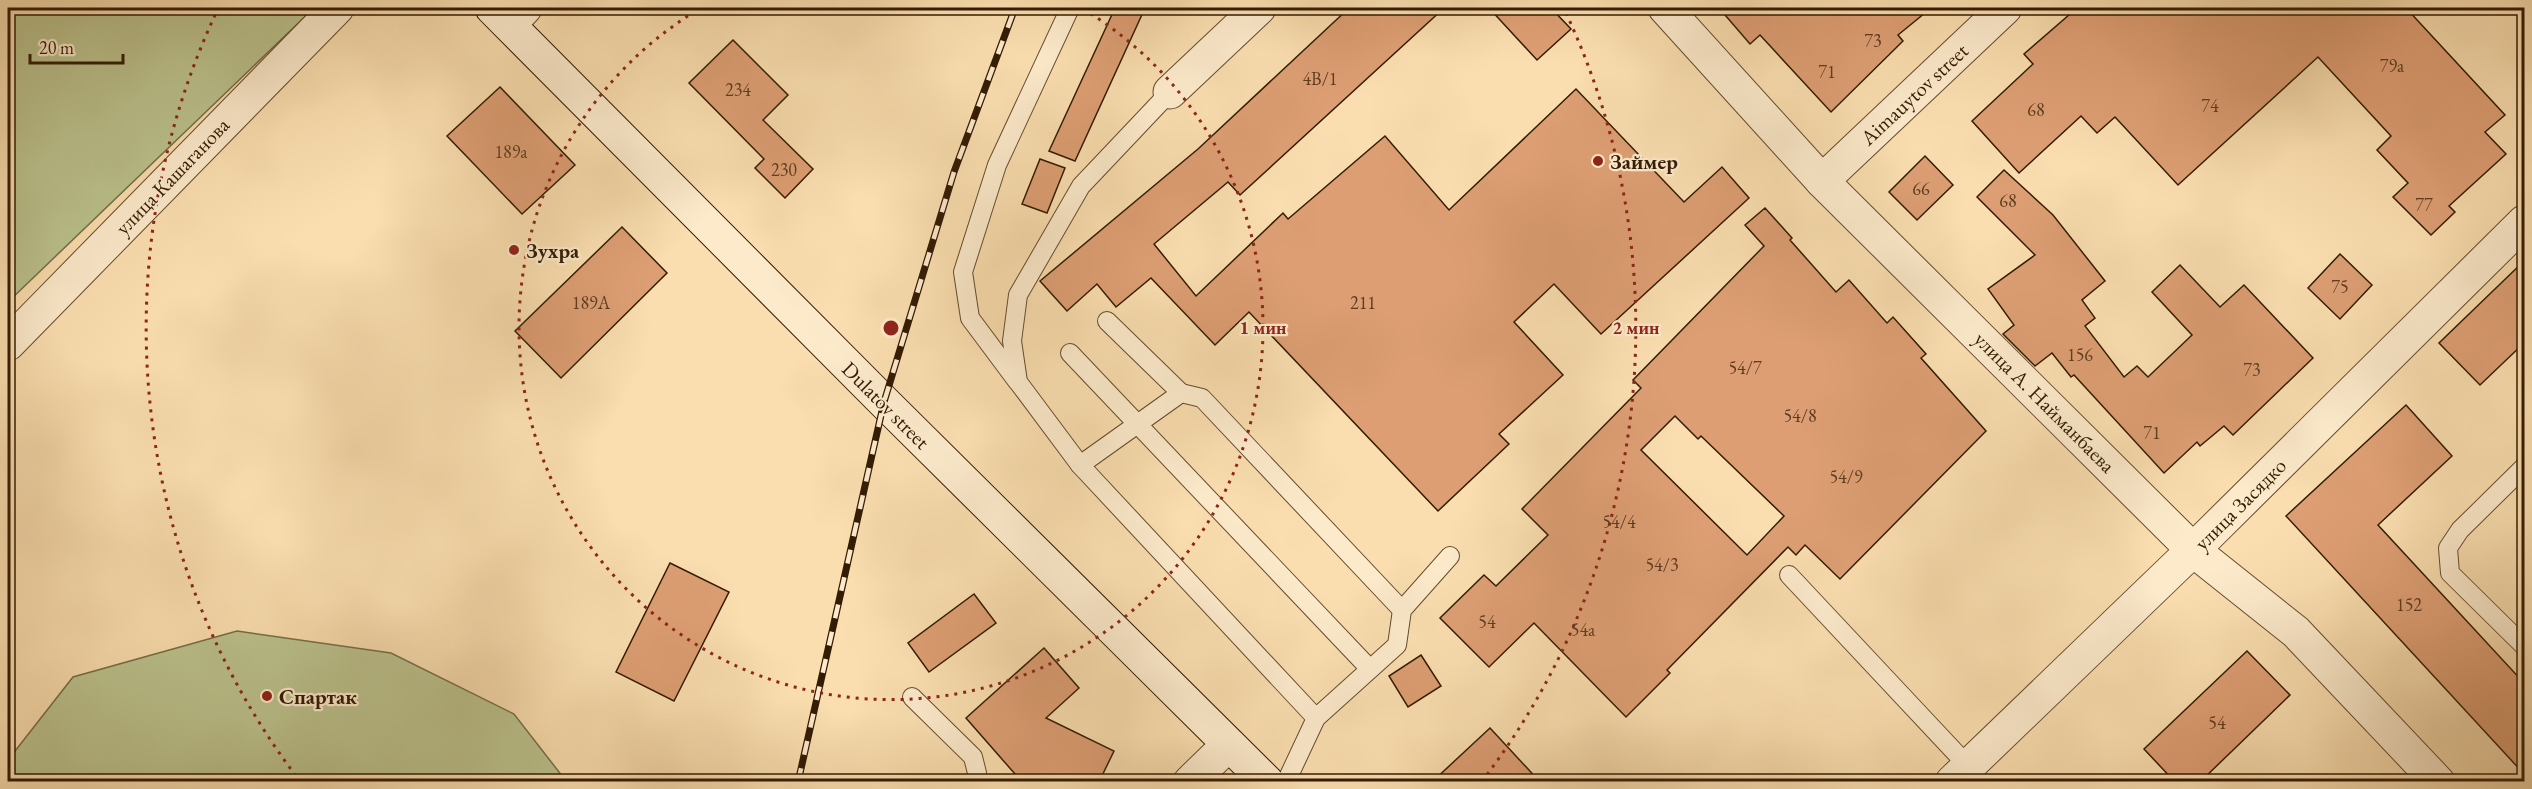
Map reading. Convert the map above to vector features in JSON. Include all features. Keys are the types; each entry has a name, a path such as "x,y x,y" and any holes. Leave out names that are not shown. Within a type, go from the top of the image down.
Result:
{"street":[{"name":"улица Кашаганова","path":"8,344 337,8"},
{"path":"1170,92 1259,8"},
{"name":"улица А. Найманбаева","path":"1665,8 1822,181 2193,550 2296,632 2438,782"},
{"name":"Aimauytov street","path":"1822,181 2005,8"},
{"name":"Dulatov street","path":"509,13 1228,745 1267,782"},
{"name":"улица Засядко","path":"1960,774 2193,550 2524,222"},
{"path":"1190,782 1228,745"}],"lane":[{"path":"1070,8 997,165 963,272 970,318 1080,465 1316,718"},
{"path":"1018,382 1012,341 1018,295 1081,186 1170,92"},
{"path":"1107,321 1181,393 1202,398 1402,610"},
{"path":"1070,353 1370,669"},
{"path":"1080,465 1181,393"},
{"path":"2524,467 2460,530 2448,548 2450,573 2524,646"},
{"path":"1286,782 1316,718 1397,645 1402,610 1450,556"},
{"path":"1789,575 1960,774"},
{"path":"912,698 973,757 977,773 975,782"}],"green space":[{"path":"8,8 314,8 8,302"},
{"name":"Спартак","path":"237,631 391,653 514,714 566,781 8,781 8,760 73,677"}],"building":[{"path":"1115,8 1145,8 1075,161 1049,151"},
{"path":"1349,8 1444,8 1240,195 1228,182 1154,244 1196,296 1283,213 1288,219 1385,136 1449,210 1576,89 1684,202 1722,167 1749,198 1601,334 1554,284 1514,322 1563,375 1499,434 1509,444 1438,511 1249,312 1215,345 1151,278 1116,307 1097,284 1067,311 1040,281 1198,149"},
{"path":"1489,8 1551,8 1571,29 1537,60"},
{"path":"1719,8 1931,8 1898,35 1903,41 1831,112 1760,35 1750,44"},
{"path":"2077,8 2406,8 2505,115 2485,132 2506,154 2449,206 2455,212 2431,235 2393,197 2408,183 2377,150 2391,136 2318,57 2178,185 2115,117 2097,133 2081,116 2019,173 1972,121 2033,64 2024,54"},
{"path":"733,40 788,95 763,120 813,169 785,198 755,168 764,159 689,83"},
{"path":"500,87 575,165 522,214 447,136"},
{"path":"1925,156 1953,185 1917,220 1889,192"},
{"path":"1040,159 1065,168 1047,213 1022,204"},
{"path":"2004,170 2053,215 2105,281 2082,300 2095,318 2085,326 2124,377 2137,366 2148,377 2192,335 2152,292 2180,265 2220,307 2244,285 2313,358 2233,435 2224,426 2200,446 2197,442 2164,473 2074,375 2071,377 2052,353 2035,366 2003,334 2014,325 1988,289 2035,255 1977,197"},
{"path":"1765,208 1836,292 1849,280 1887,323 1893,317 1926,354 1921,358 1986,431 1840,579 1805,545 1796,555 1788,547 1667,670 1670,673 1626,717 1534,623 1489,667 1440,618 1484,575 1496,586 1548,535 1522,509 1641,388 1633,380 1764,246 1745,225","holes":["1675,416 1698,439 1701,436 1784,516 1747,555 1641,450"]},
{"path":"622,227 667,273 561,378 515,331"},
{"path":"2340,254 2372,285 2340,319 2308,288"},
{"path":"2524,261 2524,343 2480,385 2439,343"},
{"path":"2406,405 2452,456 2378,525 2524,683 2524,774 2286,516"},
{"path":"670,563 729,592 674,701 616,672"},
{"path":"974,594 996,623 929,672 908,643"},
{"path":"1044,648 1079,688 1046,718 1114,751 1099,782 1022,782 966,718"},
{"path":"2247,651 2290,695 2200,782 2175,782 2144,749"},
{"path":"1421,655 1441,686 1408,707 1389,676"},
{"path":"1490,728 1540,782 1432,782"}],"railway":[{"path":"798,782 884,402 954,172 1015,8"}],"place":[{"name":"Займер","path":"1598,161"},
{"name":"Зухра","path":"514,250"},
{"name":"Спартак","path":"267,696"}]}
